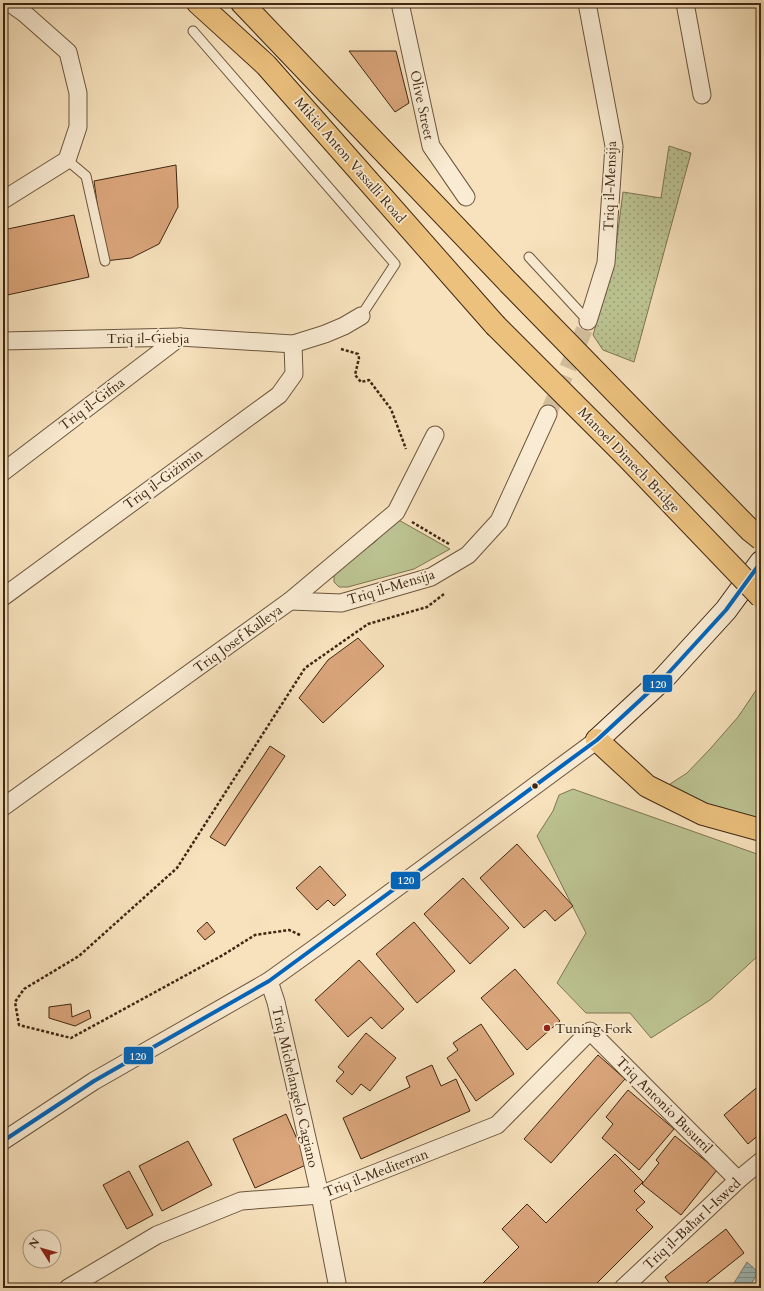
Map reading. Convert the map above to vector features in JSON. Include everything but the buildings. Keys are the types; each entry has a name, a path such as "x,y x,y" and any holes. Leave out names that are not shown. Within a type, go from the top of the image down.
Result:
{"highway":[{"name":"Mikiel Anton Vassalli Road","path":"198,3 266,65 495,325"},
{"name":"Mikiel Anton Vassalli Road","path":"242,3 509,282 751,531 761,539"},
{"name":"Manoel Dimech Bridge","path":"495,325 627,457 761,597"},
{"path":"597,740 647,786 703,814 761,830"}],"main road":[{"path":"597,740 679,662 726,610 761,562"}],"street":[{"path":"3,200 67,160 78,127 78,93 68,52 24,12 10,3"},
{"name":"Olive Street","path":"400,3 431,146 466,197"},
{"name":"Triq il-Mensija","path":"587,3 614,146 606,263 588,321"},
{"path":"685,3 702,96"},
{"path":"293,344 325,334 362,316"},
{"name":"Triq il-Ǵiebja","path":"3,341 180,337 293,344"},
{"name":"Triq il-Ġifna","path":"3,472 180,337"},
{"name":"Triq il-Giżimin","path":"3,597 279,395 294,374 293,344"},
{"name":"Triq il-Mensija","path":"290,601 341,603 431,577 468,555 498,521 548,414"},
{"name":"Triq Josef Kalleya","path":"3,808 290,601 396,512 435,435"},
{"path":"3,1142 94,1082 269,981 597,740"},
{"name":"Triq Michelangelo Cagiano","path":"269,981 276,1002 320,1195 338,1288"},
{"name":"Triq il-Mediterran","path":"68,1288 157,1235 241,1201 320,1195 497,1125 590,1031"},
{"name":"Triq Antonio Busuttil","path":"590,1031 738,1180"},
{"name":"Triq il-Baħar l-Iswed","path":"623,1288 738,1180 761,1161"}],"lane":[{"path":"193,30 395,264 362,316"},
{"path":"67,160 86,176 105,261"},
{"path":"529,257 588,321"}],"path":[{"path":"325,334 331,344 338,348 358,354 359,358 355,375 361,382 369,380 391,409 415,475"},
{"path":"396,512 468,555"},
{"path":"322,943 289,930 255,934 223,955 71,1038 19,1025 15,1002 24,989 79,956 177,868 305,668 368,624 427,606 446,593"}],"green space":[{"path":"669,146 691,153 634,362 603,350 593,335 613,269 623,192 661,198"},
{"path":"397,519 450,549 414,569 348,587 339,587 334,582 334,576 338,569 375,542"},
{"path":"761,683 761,824 665,790 670,784 687,773 710,749 738,717"},
{"path":"573,789 757,854 761,854 761,953 710,1000 651,1038 630,1013 586,1013 557,983 586,933 537,836 553,811 559,795"}],"water":[{"path":"747,1262 758,1272 749,1288 731,1288"}],"tunnel":[{"path":"548,414 588,321"}],"transit line":[{"name":"120","path":"3,1141 94,1081 269,981 597,740 663,679 726,610 761,562"}],"place":[{"name":"Tuning Fork","path":"547,1028"}]}
